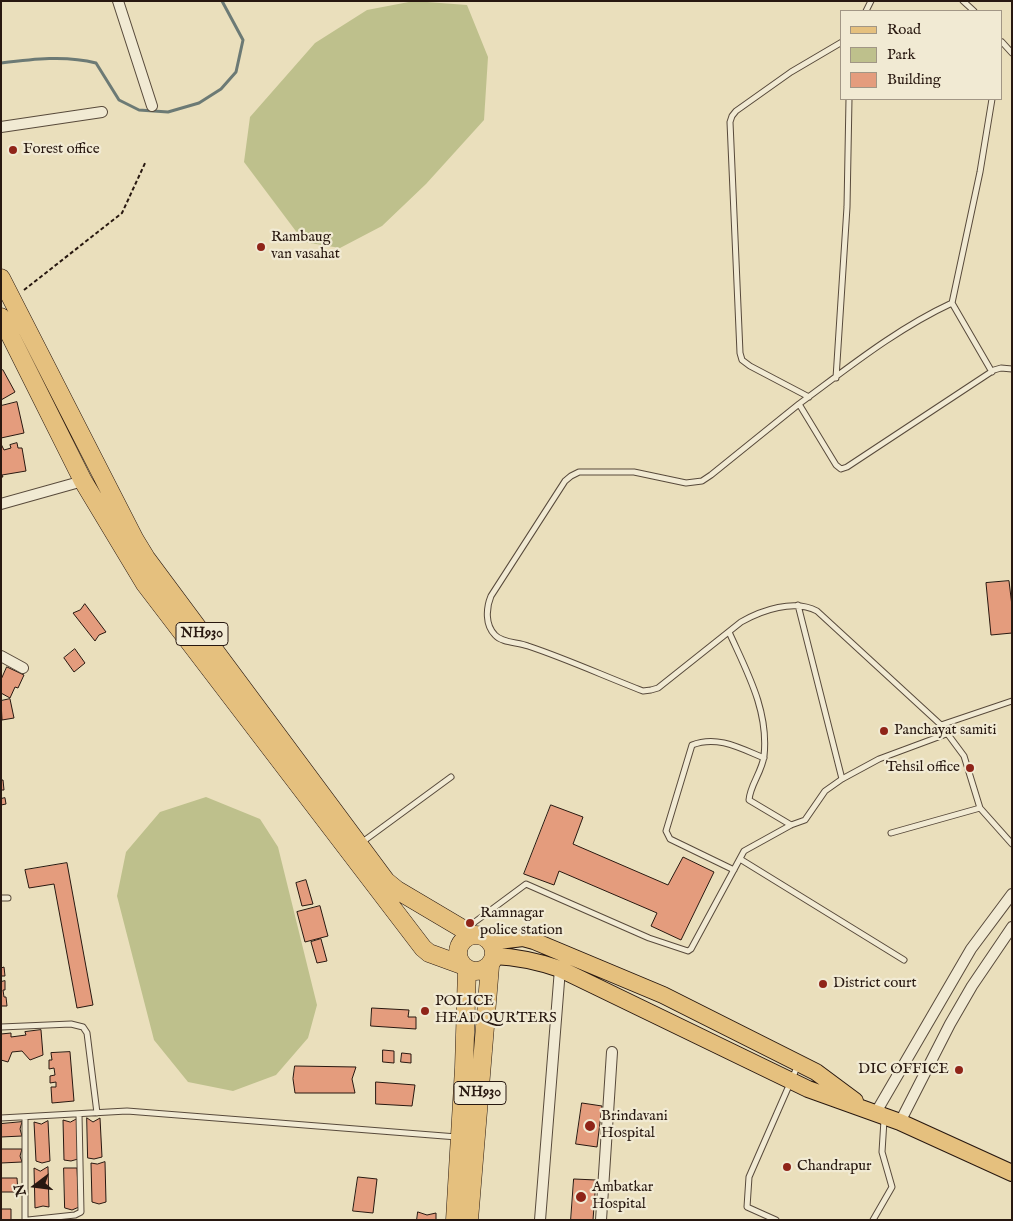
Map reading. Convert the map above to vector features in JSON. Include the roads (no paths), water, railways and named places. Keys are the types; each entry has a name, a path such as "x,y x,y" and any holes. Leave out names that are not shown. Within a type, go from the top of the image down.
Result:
{"highway":[{"name":"NH930","path":"5,288 140,549 354,848 423,948 429,953 474,972 480,972 492,954"},
{"name":"NH930","path":"1,317 83,481 145,584 354,848 391,886 468,933 482,936 492,954 469,1220"},
{"name":"NH930","path":"455,1220 464,1068 464,967 457,956 458,950 468,933"}],"main road":[{"path":"492,954 523,938 663,994 816,1072 882,1116"},
{"path":"492,954 533,959 560,969 791,1080 808,1090 882,1116 1012,1173"}],"street":[{"path":"118,1 152,106"},
{"path":"1,127 102,112"},
{"path":"1,504 83,481"},
{"path":"1,656 23,668"},
{"path":"882,1116 971,949 1012,894"},
{"path":"882,1116 1012,927"},
{"path":"540,1220 560,969"},
{"path":"601,1220 612,1052"}],"lane":[{"path":"963,1 973,10"},
{"path":"809,397 742,360 740,353 730,122 736,111 775,83 840,43"},
{"path":"1003,43 1012,53"},
{"path":"836,378 847,207 849,100"},
{"path":"992,100 980,172 952,303 992,372"},
{"path":"952,303 920,318 896,333 799,404 702,481 686,484 648,474 618,471 579,472 571,476 565,482 491,596 487,607 490,628 498,638 527,645 643,691 658,688 752,616 764,611 798,605 809,607 817,611 948,733 964,756 980,808 1012,844"},
{"path":"799,404 836,465 841,469 847,467 992,372 1001,368 1012,369"},
{"path":"798,605 842,779"},
{"path":"729,632 758,695 761,707 764,758 749,800 790,825"},
{"path":"941,725 1012,701"},
{"path":"468,933 526,884 649,938 688,951 691,949 744,851 790,825 805,820 822,794 842,779 879,759 948,733"},
{"path":"734,870 670,839 666,831 692,745 708,741 726,742 764,758"},
{"path":"354,848 451,777"},
{"path":"891,833 980,808"},
{"path":"740,859 904,960"},
{"path":"1,898 8,898"},
{"path":"1,1027 71,1024 83,1027 87,1033 97,1113"},
{"path":"776,1220 746,1207 749,1177 799,1063"},
{"path":"1,1118 127,1111 459,1137"},
{"path":"25,1117 27,1220 75,1215 81,1212 79,1114"},
{"path":"873,1220 892,1187 882,1152 882,1116"}],"waterway":[{"path":"1,63 61,58 96,63 119,100 139,110 168,112 199,103 221,89 236,72 243,40 222,1"}],"place":[{"name":"Forest office","path":"13,150"},
{"name":"Rambaug van vasahat","path":"261,247"},
{"name":"Panchayat samiti","path":"884,731"},
{"name":"Tehsil office","path":"970,768"},
{"name":"Ramnagar police station","path":"470,923"},
{"name":"District court","path":"823,984"},
{"name":"POLICE HEADQURTERS","path":"425,1011"},
{"name":"DIC OFFICE","path":"959,1070"},
{"name":"Brindavani Hospital","path":"590,1126"},
{"name":"Chandrapur","path":"787,1167"},
{"name":"Ambatkar Hospital","path":"581,1197"}]}
